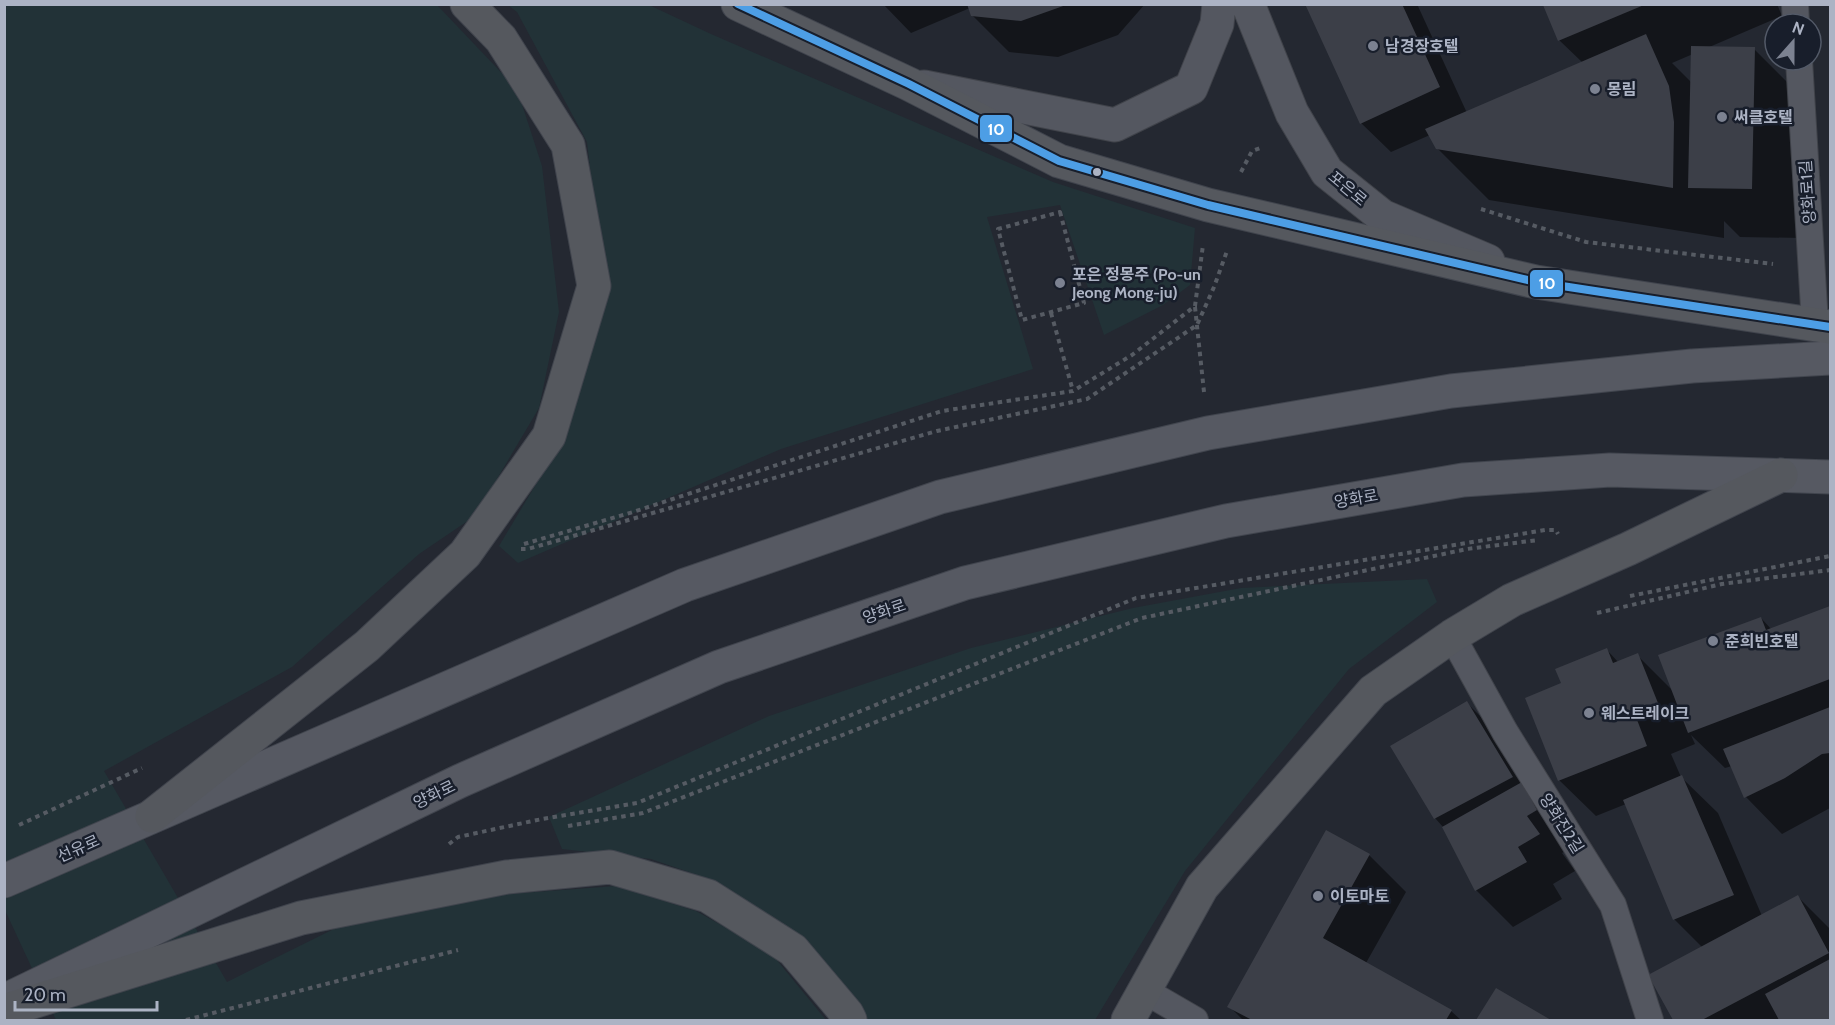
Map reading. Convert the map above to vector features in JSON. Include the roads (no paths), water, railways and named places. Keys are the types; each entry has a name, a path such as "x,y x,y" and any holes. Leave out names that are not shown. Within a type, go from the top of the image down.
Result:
{"highway":[{"path":"152,816 368,646 465,554 549,436 594,286 568,145 501,39 467,4"},
{"path":"738,4 909,84 1059,161 1214,207 1536,282 1823,325"},
{"path":"1128,1020 1202,887 1373,691 1452,636 1512,600 1628,549 1781,475"},
{"path":"4,1011 301,918 507,877 610,867 708,896 793,950 850,1020"}],"main road":[{"path":"152,816 686,585 929,501 1208,433 1451,391 1692,366 1830,358"},
{"name":"양화로","path":"4,1000 460,781 730,663 965,583 1226,521 1462,480 1610,470 1830,477"},
{"name":"선유로","path":"4,881 152,816"}],"street":[{"path":"909,84 1115,125 1191,88 1217,24 1219,4"},
{"name":"포은로","path":"1248,4 1292,113 1327,172 1382,216 1536,282"}],"lane":[{"name":"양화로1길","path":"1800,72 1812,269 1823,325"},
{"name":"양화진2길","path":"1452,636 1505,732 1613,905 1650,1020"},
{"path":"1144,991 1194,1020"}],"place":[{"name":"남경장호텔","path":"1373,46"},
{"name":"몽림","path":"1595,89"},
{"name":"써클호텔","path":"1722,117"},
{"name":"포은 정몽주 (Po-un Jeong Mong-ju)","path":"1060,283"},
{"name":"준희빈호텔","path":"1713,641"},
{"name":"웨스트레이크","path":"1589,713"},
{"name":"이토마토","path":"1318,896"}]}
